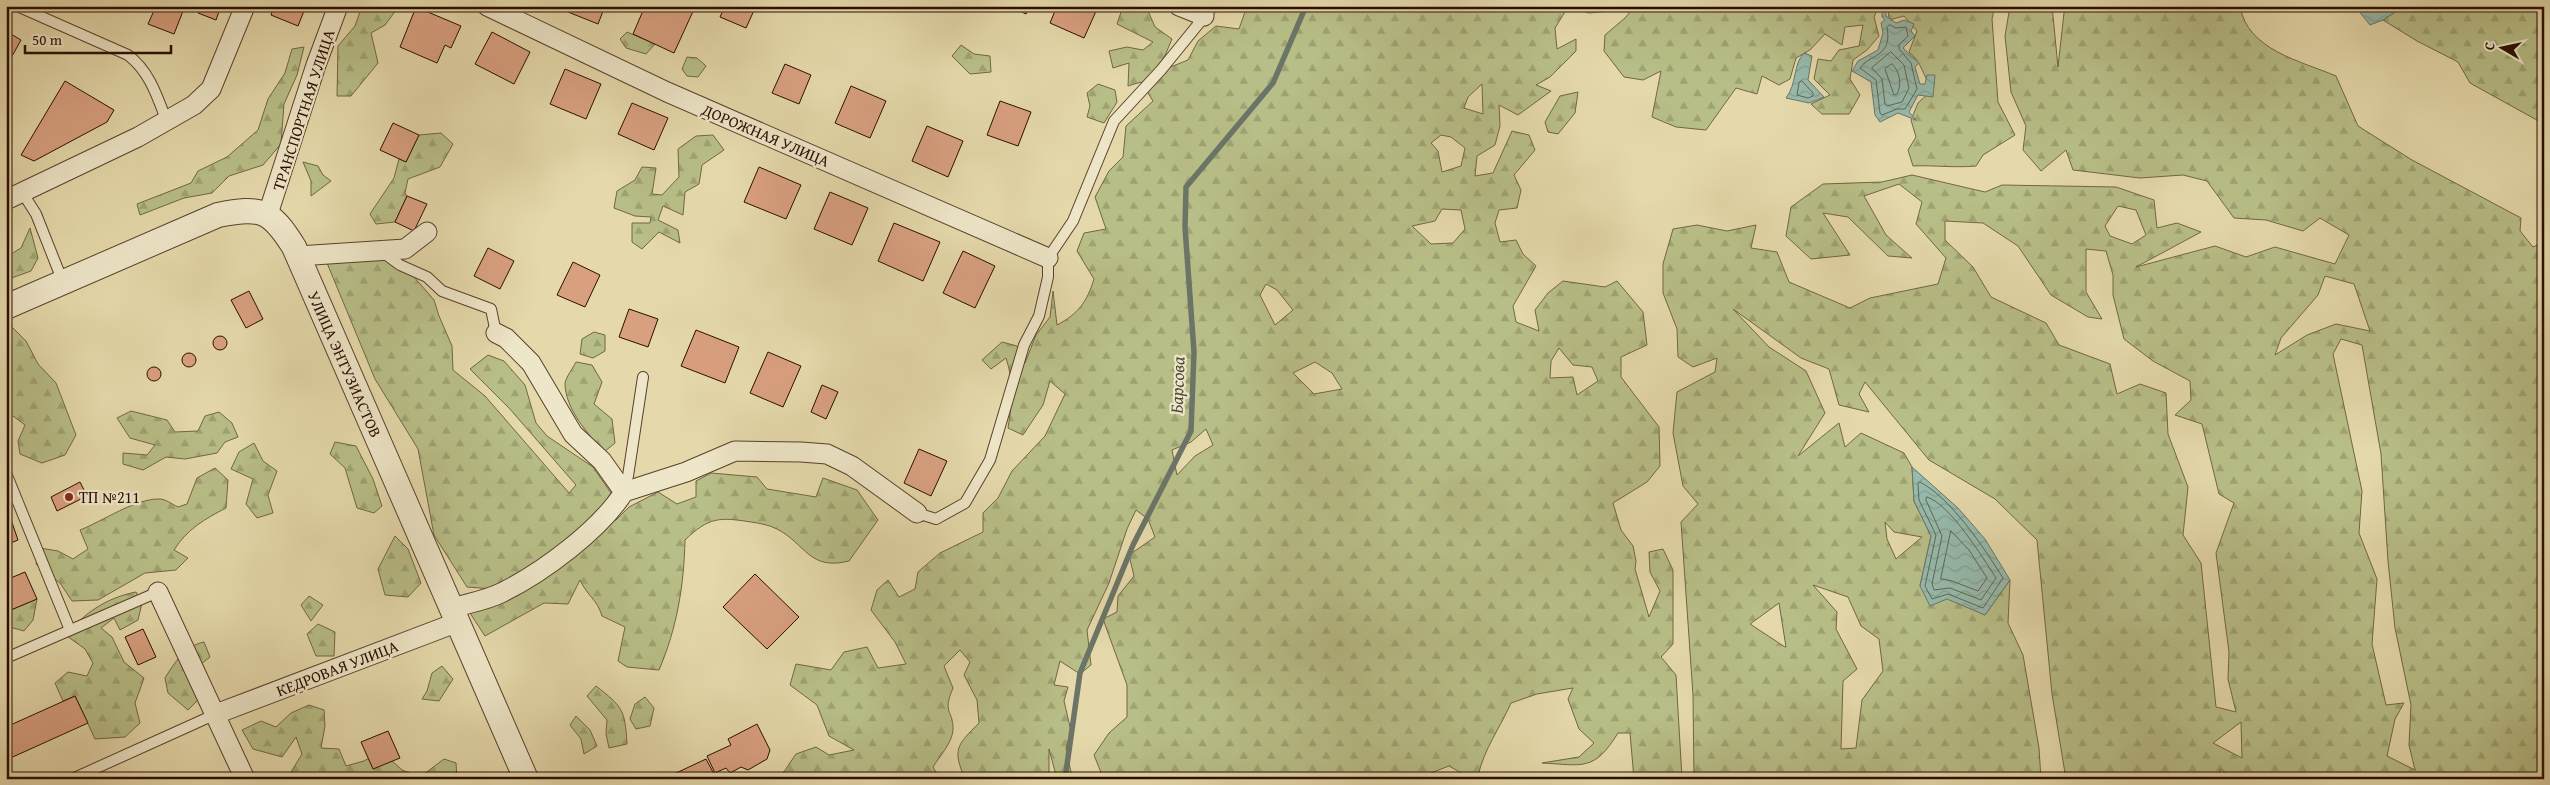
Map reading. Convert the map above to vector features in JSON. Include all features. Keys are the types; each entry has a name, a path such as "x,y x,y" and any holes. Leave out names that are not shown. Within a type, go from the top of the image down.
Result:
{"street":[{"path":"14,196 167,122 194,105 211,89 245,6"},
{"name":"ТРАНСПОРТНАЯ УЛИЦА","path":"268,214 316,65 338,6"},
{"name":"ДОРОЖНАЯ УЛИЦА","path":"487,6 667,92 1048,258"},
{"path":"1179,6 1208,11"},
{"path":"6,307 218,215 243,210 268,214"},
{"name":"УЛИЦА ЭНТУЗИАСТОВ","path":"268,214 282,228 298,256 526,779"},
{"path":"298,256 405,249 427,232"},
{"path":"496,333 506,338 531,363 573,434 602,461 624,492 686,472 735,450 801,452 827,454 852,466 917,513"},
{"name":"КЕДРОВАЯ УЛИЦА","path":"216,714 455,615 502,593 544,568 612,510 624,492"},
{"path":"158,592 245,779"}],"lane":[{"path":"16,6 128,55 140,64 152,81 167,122"},
{"path":"917,513 936,519 965,503 990,460 1024,345 1039,316 1048,277 1048,258 1073,221 1114,121 1162,70 1208,11"},
{"path":"14,196 36,214 63,282"},
{"path":"380,251 400,265 427,277 442,291 491,309 496,333"},
{"path":"624,492 643,377"},
{"path":"6,473 70,630"},
{"path":"6,658 158,592"},
{"path":"72,779 216,714"}],"green space":[{"path":"362,6 399,6 385,25 371,33 378,63 351,96 337,96 338,46 355,26"},
{"path":"1123,6 1146,6 1155,27 1172,39 1158,72 1188,60 1198,41 1216,26 1239,29 1247,6 1614,6 1611,11 1589,13 1568,7 1555,28 1557,49 1576,39 1576,51 1550,77 1536,85 1551,91 1518,115 1499,105 1500,126 1495,145 1477,156 1475,176 1493,173 1512,131 1529,135 1535,150 1514,175 1521,190 1517,208 1499,210 1495,223 1500,242 1516,240 1523,254 1536,266 1513,306 1516,322 1539,331 1535,310 1548,293 1563,281 1605,287 1617,281 1643,312 1647,345 1621,357 1621,377 1659,427 1660,466 1647,482 1613,503 1621,530 1633,546 1636,561 1635,569 1649,617 1660,591 1650,572 1649,552 1663,549 1673,570 1673,644 1661,657 1676,675 1682,779 1634,779 1630,733 1618,733 1610,746 1602,754 1586,763 1568,765 1542,763 1579,757 1594,743 1579,729 1568,699 1573,688 1537,694 1511,703 1488,748 1478,776 1463,774 1449,766 1423,776 1400,779 1091,779 1102,775 1094,755 1109,733 1127,717 1127,685 1103,619 1117,612 1118,596 1134,576 1129,555 1155,537 1148,519 1136,510 1127,529 1109,583 1087,630 1091,665 1080,674 1060,661 1054,685 1068,687 1064,701 1071,731 1066,748 1071,779 1057,779 1049,749 1049,779 965,779 959,761 959,748 961,742 979,723 977,700 964,675 970,662 960,650 944,666 953,688 948,707 953,729 948,744 933,767 940,779 779,779 796,754 816,747 829,755 854,750 829,736 817,705 790,685 796,664 831,670 844,652 867,647 878,668 906,664 895,642 871,610 877,590 888,580 899,597 915,589 918,572 940,553 983,532 983,513 998,498 1012,471 1045,436 1065,394 1050,381 1043,405 1023,435 1008,428 1012,393 1006,358 991,369 982,360 1002,342 1017,346 1025,363 1036,335 1050,317 1053,291 1057,325 1076,312 1085,301 1091,287 1094,279 1077,251 1084,233 1106,229 1095,197 1109,171 1123,157 1126,126 1153,101 1141,82 1128,86 1129,63 1113,68 1109,51 1127,47 1143,50 1153,42 1117,24","holes":["1482,84 1483,114 1464,108 1468,97","1441,135 1451,137 1465,148 1461,166 1442,172 1438,151 1431,143","1442,209 1461,210 1465,229 1453,243 1431,244 1412,226 1435,221","1266,284 1277,290 1293,310 1275,325 1260,295","1559,348 1573,365 1592,367 1598,381 1577,395 1573,377 1550,378 1551,361","1315,362 1332,373 1342,389 1314,394 1293,373","1206,429 1213,445 1195,456 1177,475 1172,450 1191,442"]},
{"path":"1635,6 1879,6 1874,17 1879,36 1867,50 1853,60 1850,79 1860,95 1849,114 1822,114 1811,104 1830,95 1814,79 1818,59 1831,61 1839,50 1859,46 1863,25 1845,27 1842,45 1825,34 1810,50 1796,58 1790,79 1779,85 1762,76 1757,94 1736,88 1706,130 1676,127 1652,117 1661,71 1643,80 1624,77 1604,51 1605,35 1625,18"},
{"path":"1888,6 1995,6 1992,19 1998,102 2015,135 1983,155 1976,166 1913,166 1908,150 1916,137 1911,120 1918,103 1932,90 1919,65 1909,52 1917,31 1904,16 1889,20"},
{"path":"2010,6 2052,6 2058,67 2064,13 2069,6 2240,6 2245,21 2264,44 2292,59 2336,76 2358,126 2412,160 2521,218 2520,231 2533,247 2544,242 2544,779 2234,779 2220,769 2221,779 2066,779 2052,694 2037,540 1995,499 1929,460 1865,382 1859,394 1869,412 1839,405 1829,369 1801,358 1733,309 1769,347 1806,371 1825,413 1798,456 1839,423 1845,447 1861,433 1904,453 1912,467 1914,501 1931,536 1920,586 1985,615 2010,580 2008,623 2023,655 2039,748 2041,779 1694,779 1693,695 1681,522 1698,504 1683,486 1673,433 1677,392 1715,372 1717,358 1693,367 1678,357 1677,329 1663,293 1663,264 1673,229 1697,225 1727,231 1756,225 1751,248 1777,252 1789,282 1850,308 1870,298 1938,284 1946,258 1916,224 1922,202 1899,184 1864,196 1886,235 1912,258 1888,256 1848,217 1823,213 1850,255 1811,259 1786,236 1791,207 1823,184 1882,182 1912,175 1985,192 2002,185 2116,187 2154,200 2157,228 2177,223 2201,232 2136,267 2215,246 2246,257 2275,247 2335,264 2349,235 2320,218 2303,231 2266,220 2234,218 2207,181 2183,175 2140,178 2073,170 2066,150 2041,171 2023,150 2026,126 2011,92 2005,36","holes":["2118,206 2136,210 2146,235 2132,244 2110,236 2105,226","1945,221 1983,223 2018,246 2051,295 2088,317 2102,319 2086,292 2086,249 2106,251 2113,275 2113,295 2124,339 2153,361 2190,381 2191,400 2175,415 2202,424 2219,494 2234,503 2216,553 2229,652 2228,679 2236,712 2216,707 2201,563 2183,535 2188,487 2168,434 2166,393 2140,384 2117,394 2110,364 2059,345 2046,323 1991,297 1973,267 1945,240","2325,276 2354,284 2370,331 2336,324 2307,335 2275,355 2281,338 2318,295","2341,339 2362,345 2381,454 2388,561 2395,628 2411,705 2409,745 2415,770 2387,756 2395,719 2404,703 2386,705 2372,644 2377,579 2359,533 2362,491 2333,354","1885,522 1894,532 1922,537 1896,559 1887,539","1813,585 1848,597 1861,626 1879,639 1883,671 1862,700 1856,748 1841,749 1843,681 1857,669 1836,629 1837,612","1779,603 1786,647 1750,624","2241,722 2242,758 2213,743"]},
{"path":"2404,6 2544,6 2544,124 2470,83 2458,62 2417,41 2383,20"},
{"path":"627,32 655,44 646,54 626,48 620,39"},
{"path":"961,45 974,54 990,56 991,72 970,74 952,56"},
{"path":"304,47 297,75 284,104 281,144 263,165 229,176 212,193 184,198 140,215 137,204 191,183 198,171 227,157 258,130 268,99 285,73 292,49"},
{"path":"687,57 697,58 706,66 698,77 687,76 682,69"},
{"path":"1098,84 1115,90 1117,102 1104,123 1087,117 1090,106 1087,93"},
{"path":"1578,92 1575,113 1558,134 1548,132 1545,122 1560,96"},
{"path":"441,133 453,144 440,167 408,179 405,193 407,196 395,222 376,224 370,214 394,178 399,159 406,162 419,135"},
{"path":"713,135 724,150 702,165 699,184 685,192 683,215 663,206 658,220 678,230 680,243 659,232 642,249 632,242 632,223 650,223 651,217 635,216 614,208 617,191 635,180 642,167 656,168 652,194 662,195 679,177 678,149 696,136"},
{"path":"303,162 318,166 323,175 331,181 311,196 311,181"},
{"path":"30,228 38,258 31,271 6,280 6,257 21,248"},
{"path":"381,254 408,270 434,300 452,346 453,370 485,396 569,493 576,485 509,408 470,369 488,355 504,361 525,385 536,423 547,436 593,467 611,493 587,530 616,520 629,507 658,492 677,504 696,497 696,481 711,473 757,477 767,489 816,497 823,478 857,490 878,520 849,561 836,563 816,559 787,535 764,524 722,519 708,523 693,532 685,540 681,590 675,622 659,670 627,667 618,661 625,627 602,616 598,606 580,580 568,604 544,603 485,636 470,613 507,590 467,587 434,535 418,449 375,379 327,263"},
{"path":"12,327 26,341 38,364 56,383 76,435 65,455 42,463 20,454 18,441 25,425 13,416 6,415 6,330"},
{"path":"594,332 605,335 605,351 593,358 580,354 582,339"},
{"path":"576,362 592,365 602,382 594,404 612,419 615,443 604,452 578,420 566,393 565,383"},
{"path":"131,411 167,420 175,432 198,431 205,416 219,412 232,423 238,437 225,442 217,453 185,459 166,457 143,470 123,464 123,453 147,455 155,445 130,438 117,418"},
{"path":"335,442 356,446 373,479 382,506 374,513 357,508 345,468 330,454"},
{"path":"254,443 263,461 277,471 268,495 273,513 257,518 246,504 253,479 231,469 239,452"},
{"path":"215,468 228,480 226,508 197,525 179,543 174,550 188,558 176,570 145,573 98,600 72,601 60,583 36,564 40,548 58,551 73,559 88,549 80,530 130,506 160,499 178,507 187,504 197,478"},
{"path":"395,536 408,549 421,583 408,597 385,595 378,569"},
{"path":"136,592 142,603 138,620 120,630 114,618 101,628 112,637 124,662 144,678 135,703 140,723 125,737 95,739 75,696 63,701 55,683 68,672 87,676 93,663 85,649 67,636 80,620 97,607 126,594"},
{"path":"309,596 323,605 311,621 301,605"},
{"path":"37,599 33,620 24,631 6,626 6,612"},
{"path":"318,624 335,632 334,656 316,656 307,634"},
{"path":"204,642 210,657 200,665 200,698 188,710 168,693 165,678 186,651"},
{"path":"442,666 453,679 439,701 422,699 427,691 432,673"},
{"path":"596,686 612,699 621,710 625,724 627,744 609,748 606,734 607,720 587,696"},
{"path":"645,697 654,708 650,726 636,729 630,719 635,704"},
{"path":"309,705 324,710 325,726 321,748 339,749 346,766 364,761 381,751 402,770 420,777 444,759 456,763 457,779 294,779 291,772 302,754 296,737 282,757 253,749 242,730 261,721 276,727 291,713"},
{"path":"576,716 590,730 597,746 584,754 581,739 570,725"}],"water":[{"path":"1882,6 1886,6 1886,16 1896,23 1904,20 1914,24 1911,31 1915,36 1903,48 1919,63 1915,67 1920,84 1925,84 1927,75 1935,75 1933,97 1918,95 1909,112 1916,120 1898,113 1880,122 1875,115 1871,82 1852,71 1858,61 1878,50 1883,33 1881,23 1885,20 1882,17"},
{"path":"2329,6 2404,6 2383,20 2370,25 2358,10"},
{"path":"1804,53 1812,56 1808,80 1824,97 1809,103 1786,98 1792,87 1798,63"},
{"path":"1912,467 1958,508 1985,539 2010,580 1985,615 1947,599 1930,606 1920,586 1931,536 1914,501"}],"building":[{"path":"156,6 185,6 174,34 148,24"},
{"path":"201,6 221,6 216,20 198,13"},
{"path":"274,6 293,6 304,11 298,26 271,15"},
{"path":"570,6 605,6 598,24 568,12"},
{"path":"645,6 695,7 674,53 633,34"},
{"path":"725,6 756,6 746,28 720,17"},
{"path":"1009,6 1030,6 1026,14"},
{"path":"1057,6 1089,6 1097,9 1084,38 1050,23"},
{"path":"416,7 461,26 451,48 445,45 437,63 400,47"},
{"path":"6,31 21,40 6,67"},
{"path":"492,32 530,52 514,84 475,64"},
{"path":"785,64 811,75 799,104 772,93"},
{"path":"565,69 601,84 586,119 550,104"},
{"path":"65,81 114,110 107,122 34,161 21,155"},
{"path":"851,86 886,101 870,138 835,123"},
{"path":"1000,101 1031,112 1018,146 987,135"},
{"path":"632,103 668,118 654,150 618,134"},
{"path":"393,123 419,135 406,162 380,150"},
{"path":"927,126 963,141 948,177 912,161"},
{"path":"759,167 801,185 786,219 744,202"},
{"path":"830,192 868,208 852,245 814,229"},
{"path":"407,196 427,204 414,231 395,222"},
{"path":"894,223 940,242 923,281 878,261"},
{"path":"488,248 514,261 500,289 474,276"},
{"path":"963,251 995,266 975,308 943,293"},
{"path":"573,262 600,275 585,307 557,295"},
{"path":"249,291 263,319 246,328 231,300"},
{"path":"629,309 658,319 648,347 619,337"},
{"path":"696,330 739,347 725,383 681,366"},
{"path":"220,336 225,338 227,343 225,348 220,350 215,348 213,343 215,338"},
{"path":"768,352 801,366 783,407 750,393"},
{"path":"189,353 194,355 196,360 194,365 189,367 184,365 182,360 184,355"},
{"path":"154,367 159,369 161,374 159,379 154,381 149,379 147,374 149,369"},
{"path":"822,385 838,392 826,419 811,412"},
{"path":"919,449 947,461 931,496 904,483"},
{"name":"ТП №211","path":"80,482 87,496 57,511 51,497"},
{"path":"6,505 18,540 6,545"},
{"path":"25,572 37,599 6,612 6,580"},
{"path":"755,574 799,617 767,649 723,607"},
{"path":"143,629 156,657 138,665 125,637"},
{"path":"75,696 88,723 6,760 6,727"},
{"path":"757,724 770,750 767,759 748,770 741,767 730,773 726,768 715,773 707,756 731,745 728,739"},
{"path":"388,731 400,758 373,769 361,742"},
{"path":"706,759 714,774 705,779 677,779 674,774"}],"waterway":[{"name":"Барсова","path":"1065,779 1080,673 1133,545 1191,431 1194,352 1185,227 1186,187 1273,83 1306,6"}],"place":[{"name":"ТП №211","path":"69,497"}]}
